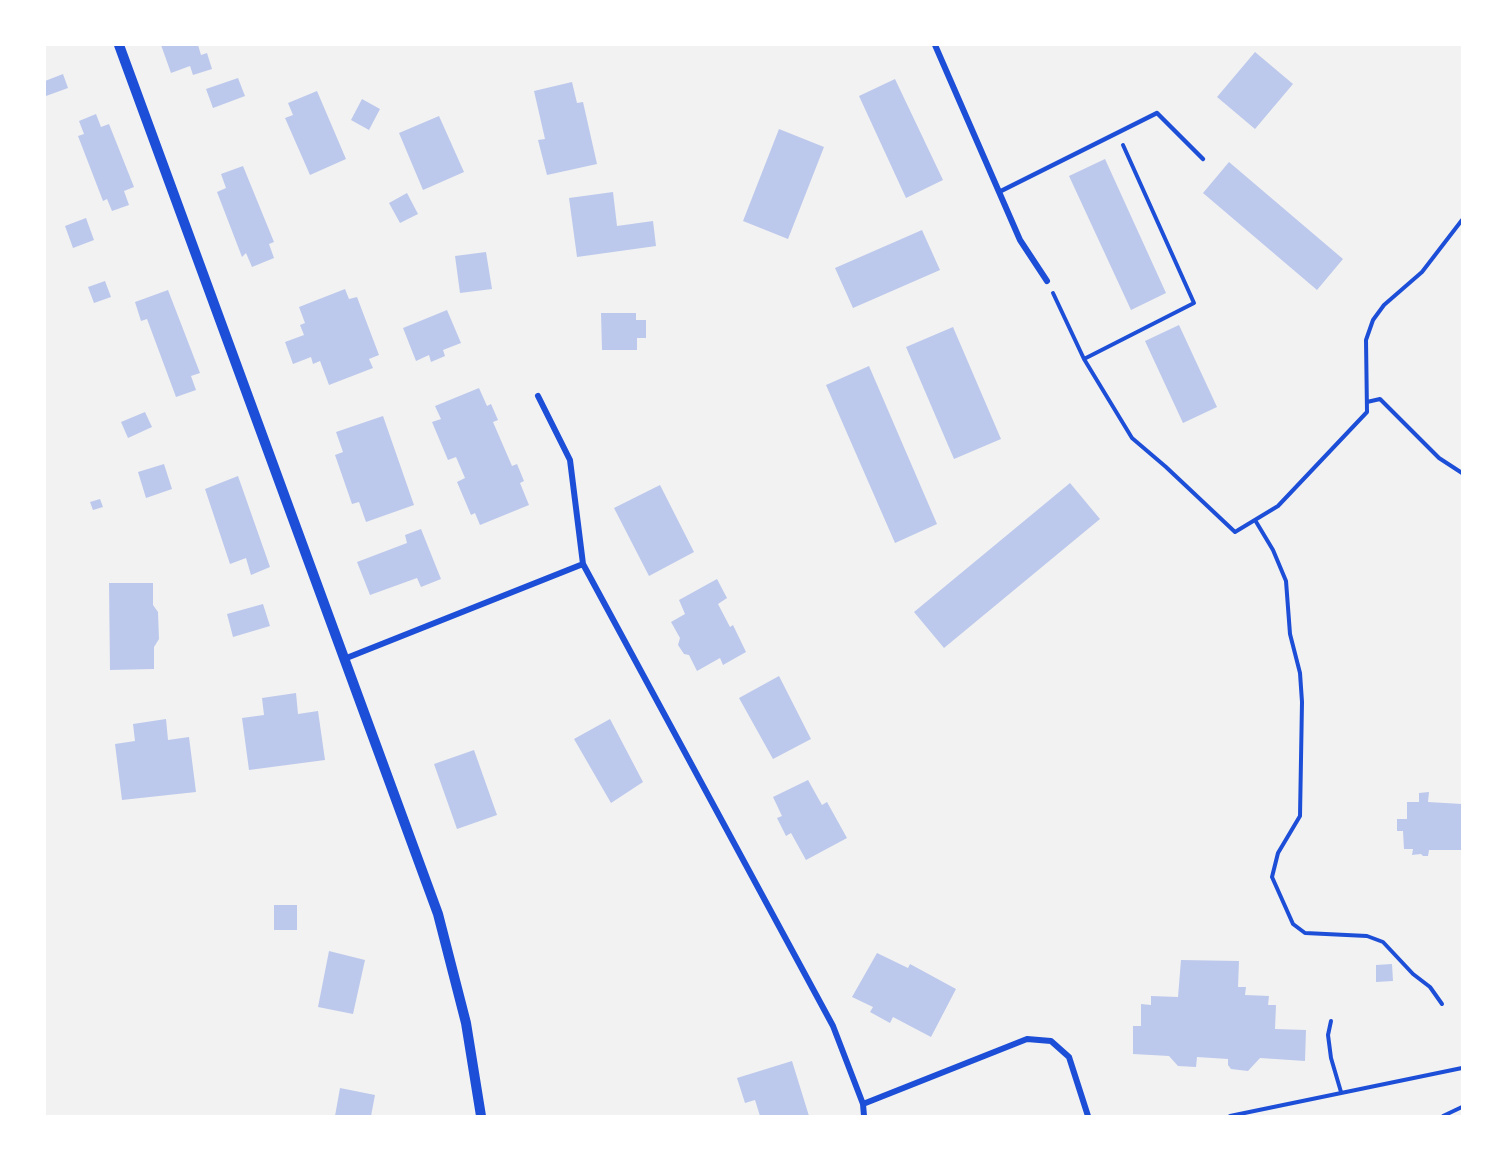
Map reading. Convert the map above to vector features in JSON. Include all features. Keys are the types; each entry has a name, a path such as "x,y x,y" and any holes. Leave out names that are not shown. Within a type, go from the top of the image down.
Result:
{"street":[{"path":"119,45 438,914 465,1023 482,1116"},
{"path":"935,45 1020,240 1047,281"},
{"path":"538,396 570,460 583,564 833,1026 862,1104 864,1116"},
{"path":"343,659 583,564"},
{"path":"862,1104 1027,1039 1051,1041 1069,1057 1088,1116"}],"lane":[{"path":"999,192 1157,113 1203,159"}],"path":[{"path":"1084,359 1194,303 1118,133"},
{"path":"1047,281 1084,359 1132,438 1235,532 1278,506 1367,412 1366,340 1373,320 1384,305 1422,272 1462,220"},
{"path":"1367,402 1380,399 1439,458 1462,473"},
{"path":"1255,520 1274,550 1286,581 1290,633 1300,673 1302,702 1300,816 1278,854 1272,877 1293,924 1305,933 1367,936 1383,942 1413,974 1430,987 1442,1004"},
{"path":"1331,1021 1328,1035 1331,1058 1341,1092"},
{"path":"1230,1116 1462,1068"},
{"path":"1443,1116 1462,1107"}],"building":[{"path":"161,45 198,45 201,55 207,53 212,69 193,75 190,66 171,73"},
{"path":"1255,52 1293,84 1255,129 1217,97"},
{"path":"63,74 68,88 46,96 45,81"},
{"path":"238,78 245,96 213,108 206,89"},
{"path":"895,79 943,180 906,198 859,96"},
{"path":"572,82 577,103 583,102 597,164 547,175 538,140 545,139 534,91"},
{"path":"317,91 346,159 310,175 285,118 293,115 288,103"},
{"path":"362,99 380,109 369,130 351,120"},
{"path":"96,114 101,127 109,124 134,187 124,191 129,205 112,211 107,199 103,201 78,136 84,134 79,121"},
{"path":"439,116 464,172 423,190 399,133"},
{"path":"779,129 824,147 788,239 743,221"},
{"path":"1105,159 1166,293 1131,310 1069,176"},
{"path":"1229,162 1343,259 1317,290 1203,193"},
{"path":"243,166 274,242 269,244 274,258 252,267 246,253 242,257 217,192 226,188 221,174"},
{"path":"613,192 617,226 653,221 656,246 577,257 569,198"},
{"path":"407,193 418,214 400,223 389,203"},
{"path":"86,218 94,240 73,248 65,226"},
{"path":"922,230 940,270 853,308 835,268"},
{"path":"486,252 492,289 460,293 455,256"},
{"path":"105,281 111,297 94,303 88,287"},
{"path":"345,289 349,299 357,297 379,355 369,359 373,368 329,385 320,361 313,364 311,357 293,364 285,342 304,335 300,325 305,323 299,307"},
{"path":"168,290 200,373 191,376 196,390 176,397 147,319 141,321 135,302"},
{"path":"447,310 461,343 443,350 445,356 431,362 429,355 416,361 403,328"},
{"path":"601,313 636,313 636,320 646,320 646,338 637,338 637,350 602,350"},
{"path":"1179,325 1217,407 1183,423 1145,341"},
{"path":"953,327 1001,439 954,459 906,347"},
{"path":"869,366 937,524 895,543 826,385"},
{"path":"479,388 487,406 491,404 498,420 493,422 512,466 517,464 524,481 520,483 529,505 480,525 475,513 471,515 457,482 465,478 456,457 448,460 432,422 441,419 435,406"},
{"path":"145,412 152,427 128,438 121,422"},
{"path":"383,416 414,505 366,522 359,502 352,504 335,455 343,452 336,432"},
{"path":"164,464 172,489 146,498 138,472"},
{"path":"238,476 270,567 251,575 246,558 230,564 205,489"},
{"path":"1070,483 1100,519 944,648 914,612"},
{"path":"660,485 694,552 649,576 614,508"},
{"path":"100,499 103,507 93,510 90,502"},
{"path":"421,529 441,579 421,587 417,578 370,595 357,562 407,543 405,535"},
{"path":"717,579 727,598 718,604 730,627 733,625 746,652 723,665 720,658 697,671 689,655 684,654 678,645 680,638 671,622 685,614 679,600"},
{"path":"109,583 153,583 153,605 158,612 159,639 154,647 154,669 110,670"},
{"path":"263,604 270,626 233,637 227,614"},
{"path":"779,676 811,739 773,759 739,698"},
{"path":"296,693 298,714 318,711 325,760 249,770 242,718 264,715 262,698"},
{"path":"166,719 168,740 189,737 196,792 122,800 115,744 135,741 133,724"},
{"path":"610,719 643,782 611,803 574,739"},
{"path":"474,750 497,815 457,829 434,764"},
{"path":"808,780 822,805 827,802 847,838 806,860 791,833 786,836 777,818 782,816 773,797"},
{"path":"1429,792 1428,802 1462,804 1462,850 1429,850 1428,856 1423,856 1421,854 1412,855 1413,849 1404,849 1403,831 1397,831 1397,819 1407,819 1407,802 1419,802 1419,793"},
{"path":"274,905 297,905 297,930 274,930"},
{"path":"329,951 365,960 353,1014 318,1007"},
{"path":"877,953 908,968 910,964 956,989 931,1037 893,1017 890,1023 870,1012 873,1007 852,997"},
{"path":"1181,960 1239,961 1238,987 1246,987 1245,995 1269,996 1268,1005 1276,1005 1275,1029 1306,1030 1305,1061 1260,1058 1248,1071 1231,1069 1228,1059 1197,1057 1196,1067 1178,1066 1169,1056 1133,1054 1133,1026 1141,1026 1141,1004 1151,1005 1151,996 1178,997"},
{"path":"1392,964 1393,981 1376,982 1376,965"},
{"path":"792,1061 809,1116 760,1116 755,1100 745,1103 737,1078"},
{"path":"340,1088 375,1095 371,1116 335,1116"}]}
